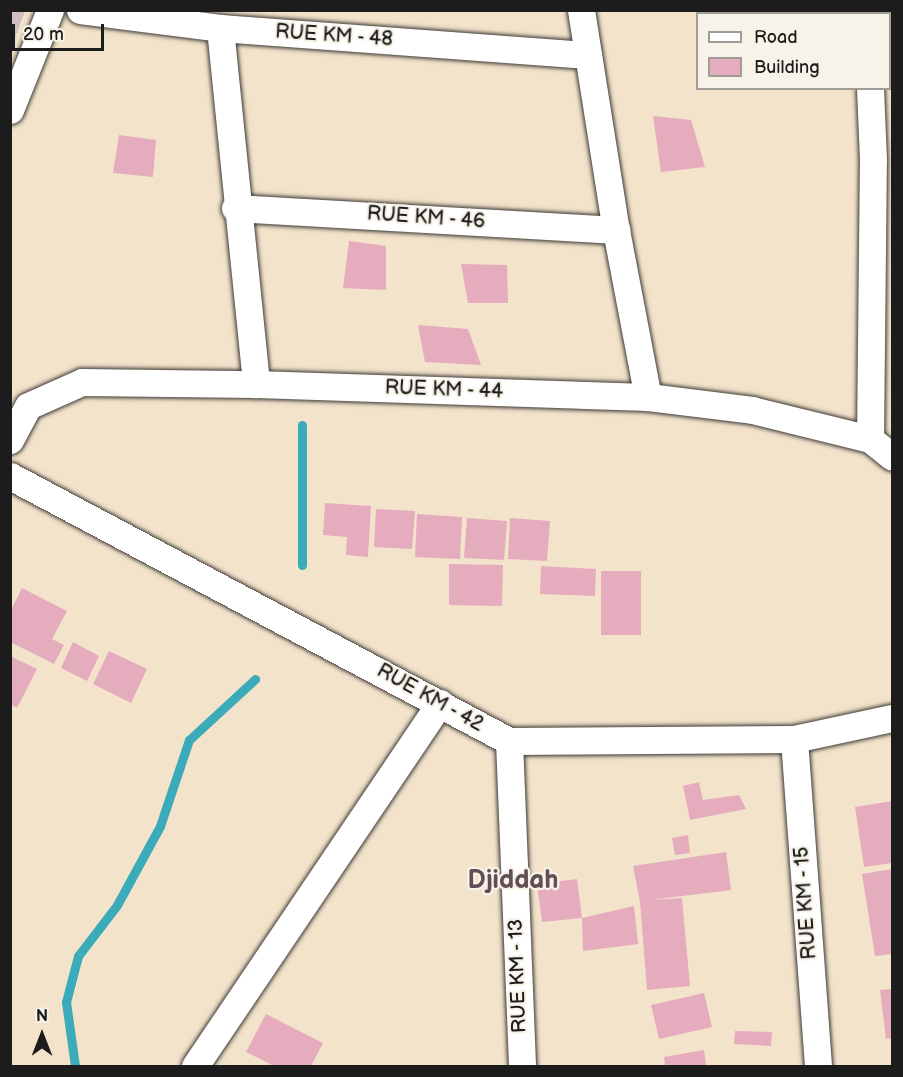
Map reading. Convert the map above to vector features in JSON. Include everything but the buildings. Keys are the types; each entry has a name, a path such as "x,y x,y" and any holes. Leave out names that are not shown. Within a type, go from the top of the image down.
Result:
{"street":[{"path":"10,110 50,10"},
{"name":"RUE KM - 48","path":"80,10 220,28 588,56"},
{"path":"580,10 616,230 648,397"},
{"path":"220,28 236,208 256,384"},
{"path":"870,90 873,160 870,439"},
{"name":"RUE KM - 46","path":"236,208 616,230"},
{"name":"RUE KM - 44","path":"10,440 28,406 82,382 256,384 648,397 752,410 870,439 892,457"},
{"name":"RUE KM - 42","path":"10,476 509,741 794,739 892,718"},
{"path":"195,1066 440,703"},
{"name":"RUE KM - 15","path":"794,739 818,1066"},
{"name":"RUE KM - 13","path":"509,741 522,1066"}],"shaded area":[{"path":"10,11 25,11 11,49"}],"waterway":[{"path":"302,425 302,565"},
{"path":"75,1066 66,1002 78,956 117,905 160,826 189,740 255,679"}],"district":[{"name":"Djiddah","path":"513,881"}]}
